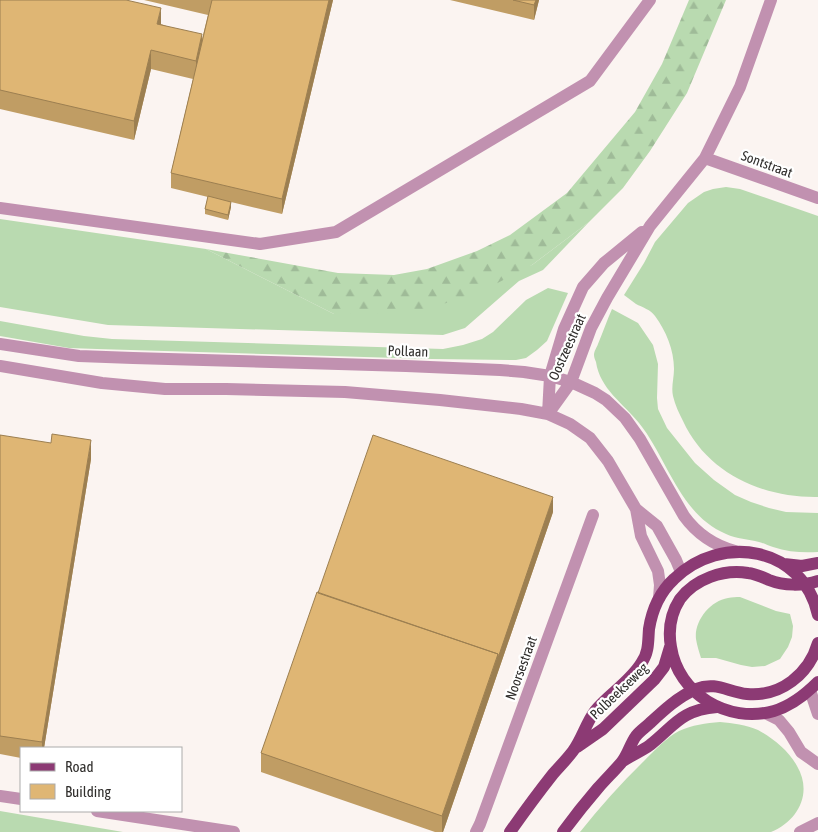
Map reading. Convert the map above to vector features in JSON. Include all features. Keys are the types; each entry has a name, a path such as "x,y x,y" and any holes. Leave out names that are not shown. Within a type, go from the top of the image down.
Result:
{"main road":[{"name":"Polbeekseweg","path":"510,832 536,796 574,750 594,712 644,661 648,647 652,614 668,584 695,562 710,556 735,551 759,554 781,564"},
{"path":"781,564 802,566 818,563"},
{"path":"781,564 794,572 804,584 812,597 818,615"},
{"path":"681,572 683,585 681,598"},
{"path":"808,665 808,677 814,686 790,705 765,713 740,714 716,707 704,700 683,679 676,666 670,644 670,628 671,620 681,598 707,578 730,572 755,574 784,584 804,584 818,581"},
{"path":"623,761 636,736 678,699 693,690 715,686 747,694 771,692 792,682 798,676 808,665 818,643"},
{"name":"Polbeekseweg","path":"574,750 603,729 654,680 664,667 670,644"},
{"path":"563,832 599,786 623,761 649,745 680,718 695,711 716,707"}],"street":[{"path":"0,208 260,244 336,232 590,82 650,0"},
{"name":"Oostzeestraat","path":"548,414 571,382 591,328 650,226 705,158 740,87 771,0"},
{"name":"Sontstraat","path":"705,158 818,198"},
{"name":"Oostzeestraat","path":"548,414 550,376 564,329 583,287 604,263 650,226"},
{"name":"Pollaan","path":"0,344 79,356 406,366 500,370 550,376 583,387 606,400 625,418 640,439 684,516 695,530 718,546 735,551"},
{"path":"0,366 102,383 165,389 345,392 440,400 548,414 570,424 590,438 608,460 636,509 641,536 658,571 659,598"},
{"path":"636,509 658,526 681,572"},
{"name":"Noorsestraat","path":"476,832 593,515"},
{"path":"814,686 818,714"},
{"path":"765,713 779,720 801,752 818,764"},
{"path":"0,796 20,799"},
{"path":"104,812 234,832"},
{"path":"800,832 818,823"}],"green space":[{"path":"689,0 726,0 687,93 650,151 623,188 589,222 532,265 488,288 435,307 392,314 334,314 206,249 338,273 394,275 427,269 477,251 510,235 567,193 635,112 662,64"},
{"path":"726,187 740,189 818,216 818,497 777,493 757,487 738,479 706,455 693,439 675,403 672,393 673,355 663,328 651,312 624,295 655,242 688,203 704,192"},
{"path":"0,219 206,249 334,314 532,265 589,222 543,270 519,281 465,328 443,335 108,325 0,307"},
{"path":"548,288 568,293 547,341 526,358 516,360 69,348 0,336 0,321 112,339 443,349 482,339 493,332 526,300"},
{"path":"612,309 638,323 653,345 658,364 658,409 667,428 695,463 735,495 751,502 786,512 818,513 818,552 784,550 761,542 730,536 710,525 685,500 649,437 639,423 607,388 598,372 594,354"},
{"path":"732,597 740,597 776,611 790,614 793,626 792,637 780,659 765,666 752,667 716,658 701,658 696,639 700,619 715,603"},
{"path":"720,722 739,724 758,730 780,745 794,760 802,776 803,796 800,805 789,821 771,832 580,832 627,778 670,737 689,727"},
{"path":"0,811 123,832 0,832"}],"building":[{"path":"0,0 126,0 161,8 157,24 202,34 196,61 151,50 134,121 0,90"},
{"path":"212,0 329,0 282,199 171,173"},
{"path":"513,0 536,0 534,5"},
{"path":"208,196 231,202 228,215 205,209"},
{"path":"52,434 91,440 42,742 0,736 0,435 51,443"},
{"path":"373,435 553,497 498,658 498,654 318,593"},
{"path":"317,592 498,654 442,816 261,753"}]}
